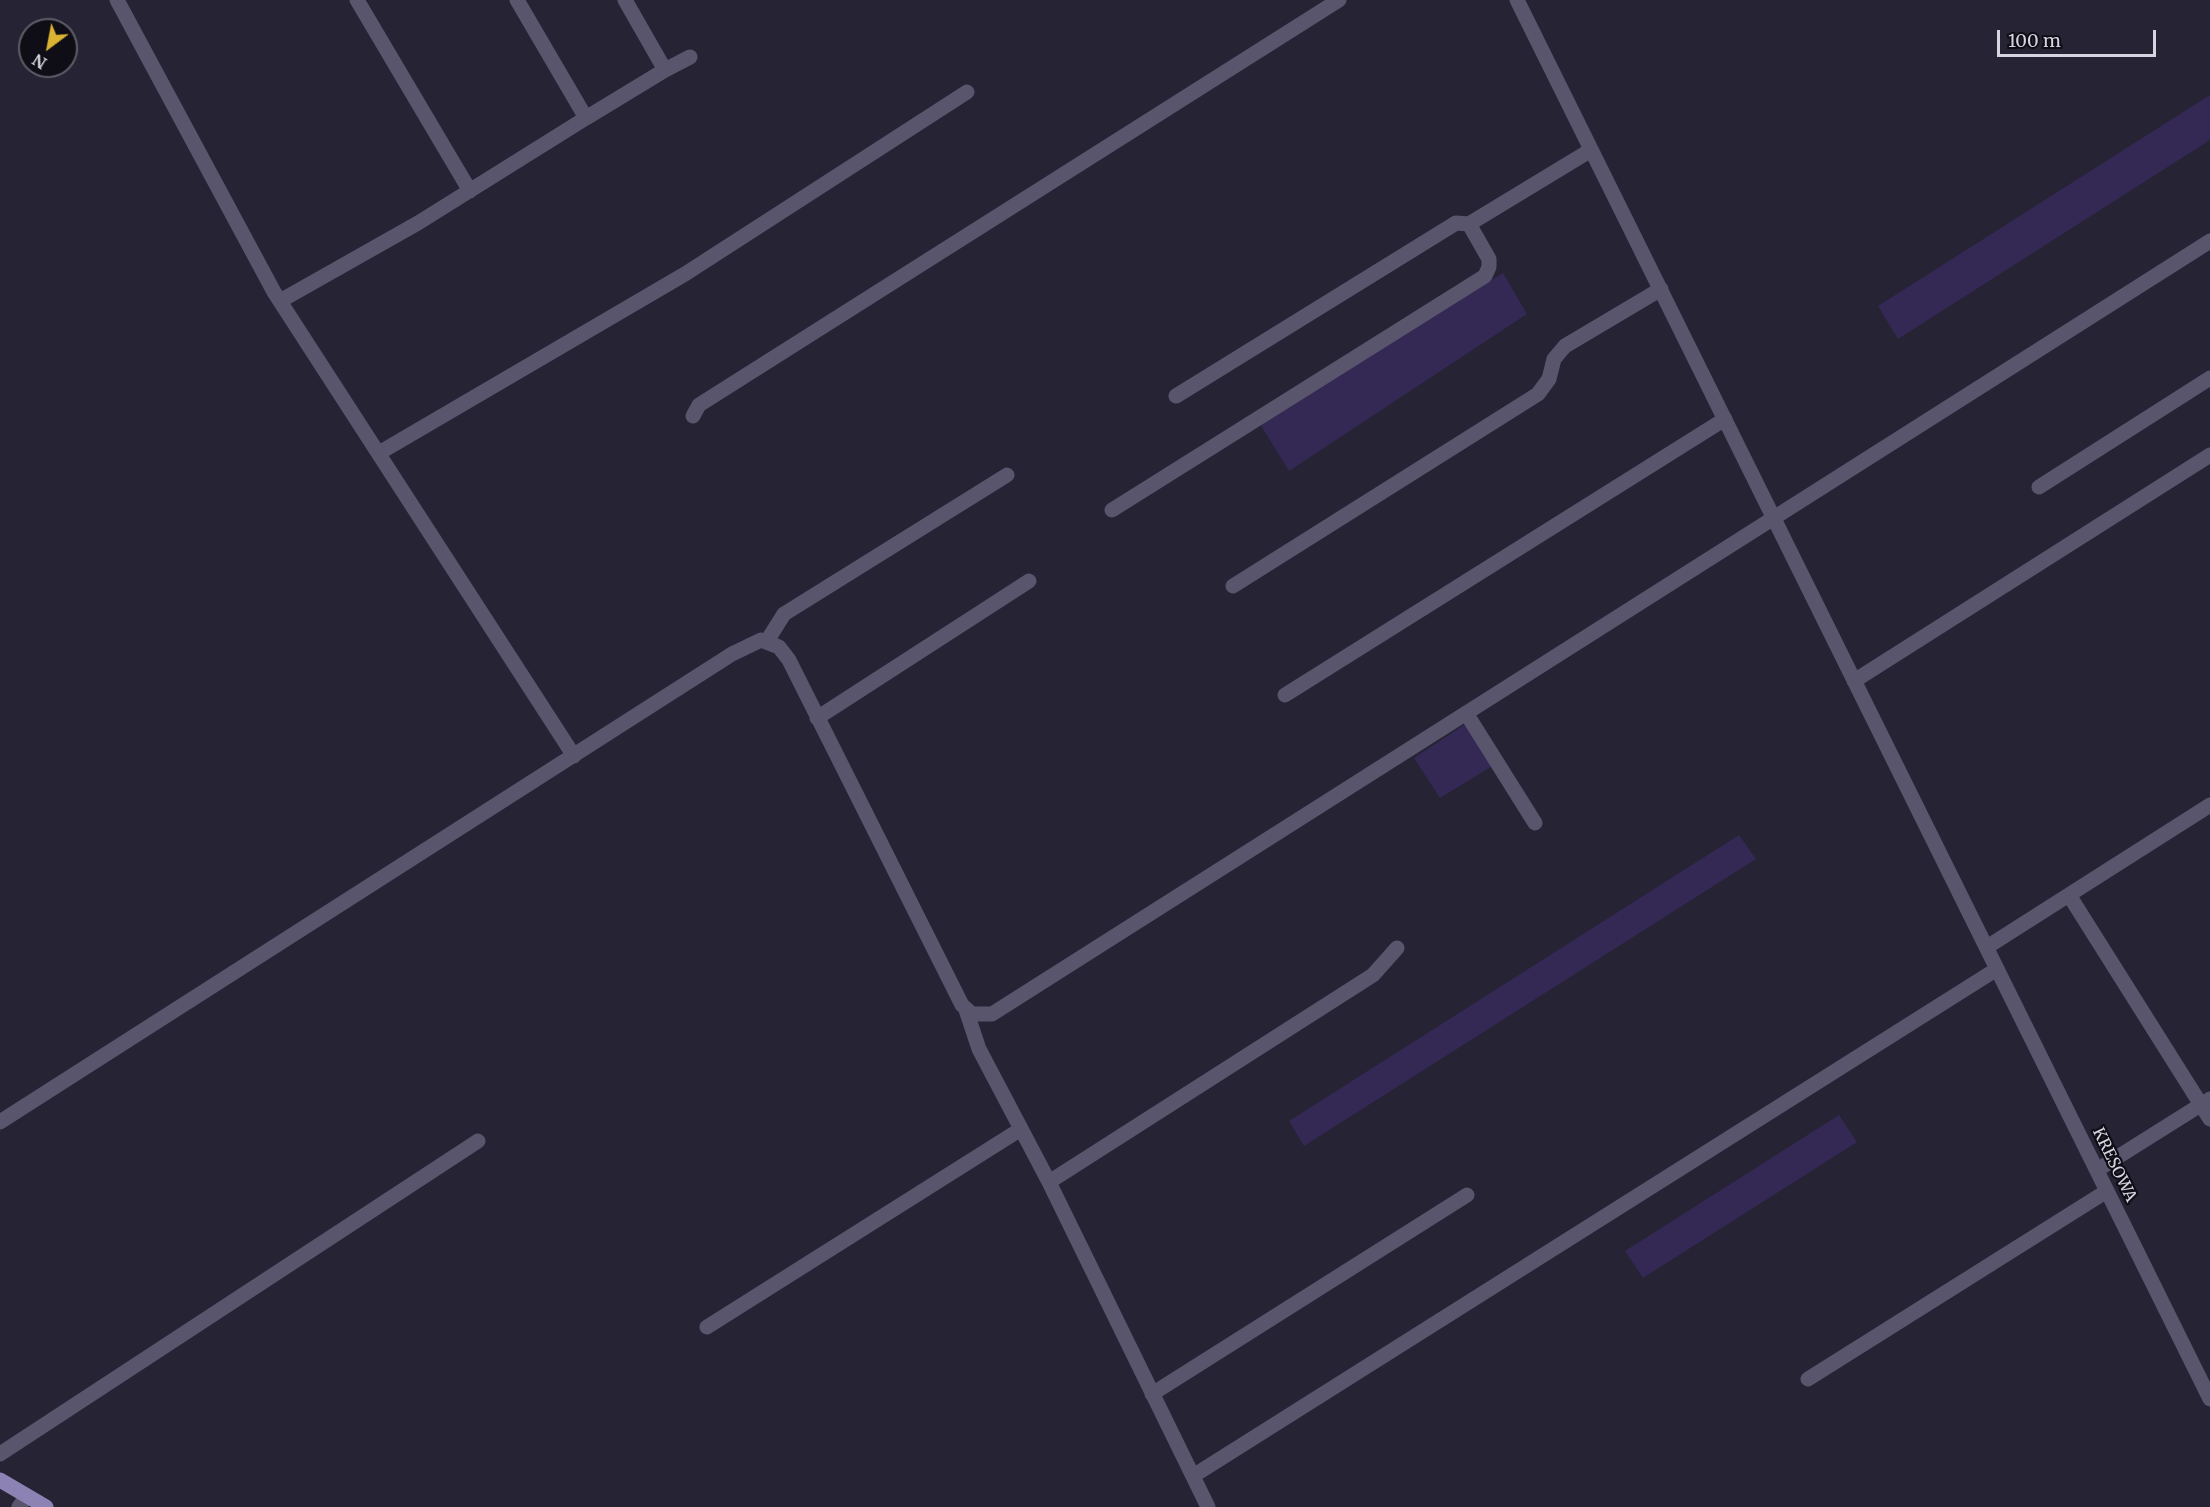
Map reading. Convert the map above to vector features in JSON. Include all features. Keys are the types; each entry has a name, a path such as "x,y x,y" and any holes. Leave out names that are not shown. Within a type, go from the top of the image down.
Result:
{"main road":[{"path":"0,1480 23,1501 46,1507"}],"street":[{"path":"117,0 280,301 574,756"},
{"path":"357,0 470,191"},
{"path":"518,0 586,118"},
{"path":"625,0 665,70"},
{"path":"693,416 699,405 1339,0"},
{"name":"KRESOWA","path":"1517,0 2210,1399"},
{"path":"280,301 470,191 586,118 690,57"},
{"path":"379,453 685,274 967,92"},
{"path":"1469,224 1592,150"},
{"path":"1112,510 1485,276 1489,267 1489,259 1469,224 1462,221 1456,223 1176,396"},
{"path":"966,1010 972,1014 985,1016 1000,1010 2210,241"},
{"path":"1233,586 1538,394 1549,380 1556,354 1565,346 1661,289"},
{"path":"2039,487 2210,378"},
{"path":"1285,696 1725,419"},
{"path":"1854,681 2210,455"},
{"path":"767,641 784,614 1007,475"},
{"path":"817,718 1029,581"},
{"path":"0,1122 749,644 767,641 785,653 966,1010 979,1049 1048,1182 1208,1507"},
{"path":"1466,713 1535,823"},
{"path":"1987,947 2210,805"},
{"path":"2069,895 2205,1102 2210,1119"},
{"path":"1048,1182 1373,975 1397,948"},
{"path":"1193,1476 1997,969"},
{"path":"2097,1170 2205,1102"},
{"path":"707,1327 1021,1129"},
{"path":"0,1454 478,1141"},
{"path":"1808,1379 2107,1191"},
{"path":"1152,1394 1467,1195"}],"shaded area":[{"path":"2210,95 2210,140 1898,339 1878,306"},
{"path":"1503,273 1527,314 1289,471 1260,424"},
{"path":"1467,723 1494,765 1440,798 1414,758"},
{"path":"1739,835 1756,859 1304,1146 1289,1121"},
{"path":"1839,1115 1857,1142 1643,1278 1625,1251"}]}
